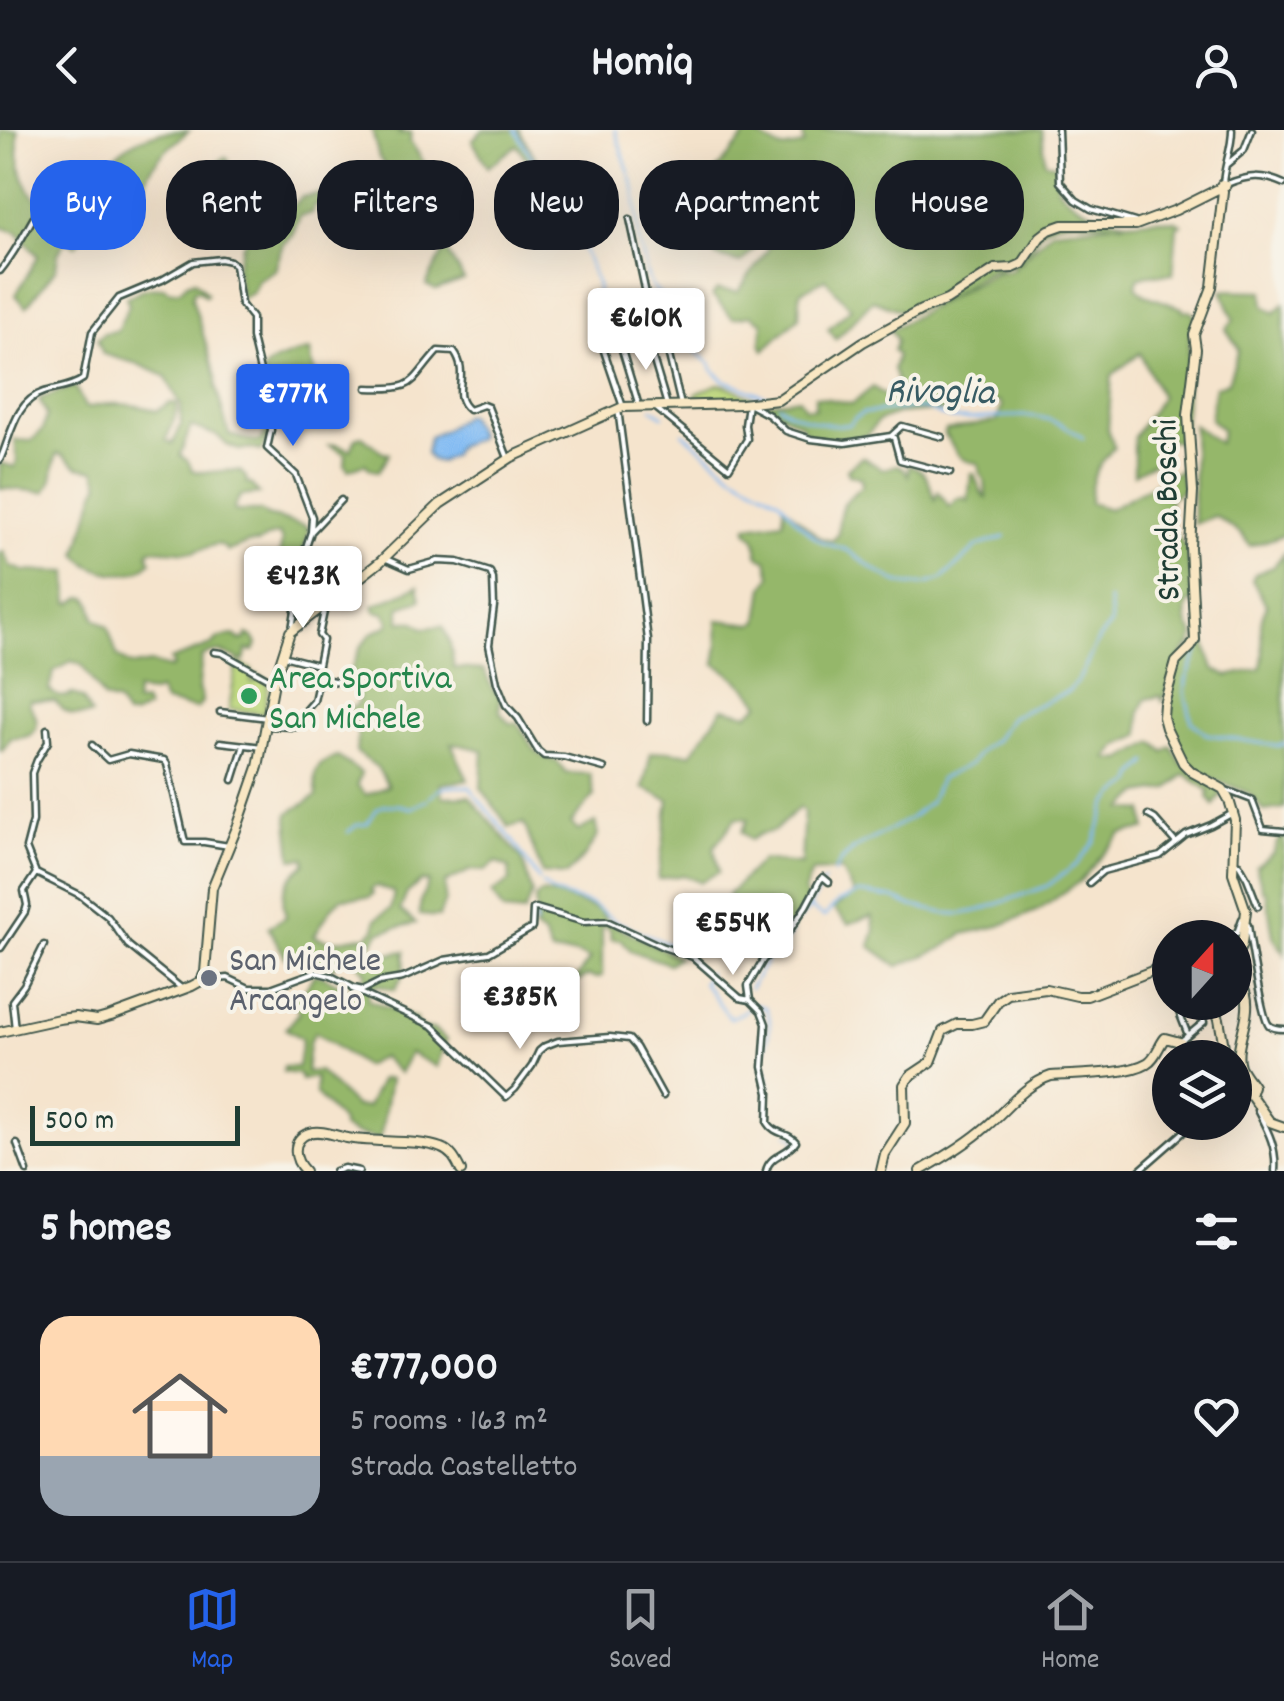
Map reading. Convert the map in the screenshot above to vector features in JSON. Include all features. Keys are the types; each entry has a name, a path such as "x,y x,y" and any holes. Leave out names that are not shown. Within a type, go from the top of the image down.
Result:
{"street":[{"path":"1058,130 1060,182 1091,210 1134,221 1136,225"},
{"name":"Strada Boschi","path":"1229,793 1183,763 1162,711 1176,662 1195,640 1188,416 1196,349 1194,335 1212,288 1232,130"},
{"path":"1225,166 1244,150 1252,130"},
{"path":"292,629 384,558 440,504 509,460 621,408 772,401 862,342 947,300 996,269 1022,264 1049,230 1063,225 1136,225 1252,176 1265,176 1284,184"},
{"path":"630,219 648,303 664,335 681,405"},
{"path":"0,270 14,253 30,221"},
{"path":"0,460 24,404 37,394 76,384 84,378 92,332 119,298 193,262 216,258 234,265 241,304 252,318 252,338 267,400 271,430 267,448 298,477 312,517 292,629 274,682 263,747 211,891 201,981"},
{"path":"602,345 621,408 648,640 647,722"},
{"path":"650,348 667,405"},
{"path":"366,388 408,386 438,351 450,350 461,363 459,392 465,408 488,407 509,460"},
{"path":"622,350 639,406"},
{"path":"748,404 781,428 811,438 845,443 890,436 902,426 942,437"},
{"path":"729,468 748,439 748,404"},
{"path":"655,406 736,474"},
{"path":"890,436 900,460 950,473"},
{"path":"311,532 341,500"},
{"path":"384,558 409,569 438,561 458,562 490,572 494,606 489,645 506,705 544,756 562,756 604,768"},
{"path":"316,678 326,603"},
{"path":"214,652 274,682"},
{"path":"282,656 318,664"},
{"path":"220,712 296,726 314,701 319,678 344,683"},
{"path":"46,728 48,742 32,772 33,822 26,848 36,873 80,895 108,918 128,945 184,990"},
{"path":"220,742 263,747"},
{"path":"232,780 244,744"},
{"path":"92,745 108,760 129,754 164,760 185,842 229,846"},
{"path":"1284,831 1264,829 1254,802 1229,793 1233,873 1248,924 1256,982 1266,1021 1273,1028 1284,1029"},
{"path":"1089,883 1103,871 1156,858 1195,830 1233,813"},
{"path":"1148,815 1176,843"},
{"path":"1233,863 1241,867 1258,906"},
{"path":"1,948 25,912 24,893 36,873"},
{"path":"750,1000 748,986 763,960 784,939 820,880 823,877 828,882"},
{"path":"0,1032 71,1017 101,1019 201,981 228,978 249,988 271,988 315,972 363,990 444,960 489,953 532,928 532,909 584,922 607,920 698,960 740,998 763,1008 768,1123 796,1142 772,1159 767,1169"},
{"path":"1244,920 1246,915"},
{"path":"1245,920 1246,915"},
{"path":"15,1029 13,998 44,945"},
{"path":"881,1171 885,1154 905,1123 904,1085 931,1062 946,1027 984,1021 1008,994 1046,988 1087,996 1152,971"},
{"path":"345,983 433,1026 506,1097 545,1046 610,1037 622,1037 636,1047 663,1096"},
{"path":"1183,1020 1188,1035"},
{"path":"1182,1040 1203,1020"},
{"path":"920,1171 985,1128 1042,1079 1127,1070 1152,1059"},
{"path":"1252,1084 1252,1098 1272,1139 1275,1171"},
{"path":"1252,1098 1270,1122 1284,1128"},
{"path":"306,1171 296,1160 296,1146 302,1137 314,1132 436,1146 452,1156 461,1171"},
{"path":"1139,1171 1174,1140"},
{"path":"17,1144 26,1171"},
{"path":"335,1171 359,1171"}],"green space":[{"path":"0,130 18,130 22,173 30,190 30,247 17,232 0,227"},
{"path":"372,130 402,130 399,134 411,132 410,141 422,160 381,160"},
{"path":"483,130 519,130 536,160 527,160 517,145 488,167 472,140"},
{"path":"803,130 1042,130 1045,161 1058,166 1057,188 1089,211 1128,221 1070,221 1051,225 1037,236 1021,262 992,269 946,298 907,313 873,300 836,339 828,329 851,308 825,279 800,292 799,317 764,350 763,323 751,315 733,318 712,296 717,290 738,292 768,250 855,250 855,160 725,160 750,131 781,149 804,145"},
{"path":"189,131 158,159 146,179 146,160 109,160 153,134"},
{"path":"317,194 317,205 312,213 300,216 297,223 297,202"},
{"path":"1157,219 1181,224 1177,227 1173,274 1138,278 1136,287 1145,295 1195,315 1190,335 1183,442 1166,440 1161,459 1134,474 1134,437 1161,397 1140,353 1112,375 1108,429 1114,447 1096,472 1090,503 1109,509 1180,470 1183,490 1169,499 1172,527 1187,550 1193,602 1189,602 1187,619 1194,634 1162,701 1160,696 1146,699 1140,712 1140,736 1119,745 1108,758 1121,760 1154,742 1164,752 1172,746 1181,763 1223,792 1214,805 1209,791 1185,774 1168,789 1139,794 1124,809 1144,811 1146,829 1121,834 1080,881 1039,910 999,926 963,934 941,949 898,966 870,946 875,931 872,916 848,924 833,908 854,894 841,870 812,872 804,892 808,901 787,931 758,925 765,903 740,921 728,895 762,860 801,864 804,812 800,807 774,831 751,840 742,832 748,819 736,818 714,847 719,872 699,882 684,875 658,879 669,800 643,788 651,753 691,754 723,708 748,714 760,704 740,681 715,664 717,620 753,624 759,621 764,587 771,576 767,560 758,554 747,526 783,521 784,506 820,538 832,541 838,535 842,508 862,486 861,478 849,474 847,469 862,457 882,469 898,465 908,475 909,465 916,468 927,478 935,499 938,492 950,507 957,499 968,501 971,474 986,498 978,463 961,457 944,433 997,421 1002,407 1000,402 974,402 963,396 944,410 896,414 878,421 867,435 848,441 809,436 802,425 768,403 799,398 805,408 815,408 815,396 852,404 873,387 887,397 897,382 893,369 897,355 893,351 897,340 890,330 997,271 1011,270 1052,230"},
{"path":"33,250 60,250 56,269 26,307 16,295 38,256"},
{"path":"242,250 281,250 275,270 258,280 253,291 241,299 236,267"},
{"path":"446,250 464,280 436,290 426,285"},
{"path":"715,250 753,250 741,263 715,256"},
{"path":"195,280 207,294 194,290 192,298 229,435 257,442 269,424 269,436 261,451 239,450 218,436 191,426 180,455 192,470 240,471 246,477 259,494 240,496 235,511 261,511 309,529 298,576 277,571 282,541 279,534 228,551 217,544 193,552 151,549 151,562 143,568 123,574 102,571 77,554 100,484 95,470 78,467 57,454 45,492 0,488 0,463 15,467 15,440 31,441 43,430 47,415 39,399 75,386 88,408 123,404 156,411 177,403 166,440 173,444 181,425 181,405 165,376 103,354 97,339 117,331 129,305 126,297 147,288 180,290"},
{"path":"1222,290 1263,291 1264,306 1275,313 1284,304 1284,535 1250,546 1242,535 1215,516 1194,524 1193,425 1219,443 1222,430 1210,419 1215,387 1228,382 1239,349 1226,329 1234,320"},
{"path":"310,351 322,387 321,407 339,419 318,415 307,399 288,393 274,394 265,380 266,367"},
{"path":"718,384 752,397 752,401 697,403 696,394"},
{"path":"362,436 389,454 378,472 365,464 348,470 346,454 329,445 351,450 356,438"},
{"path":"3,551 10,566 24,571 68,572 69,603 88,598 95,619 108,627 117,656 128,664 150,663 170,668 170,660 234,635 239,640 245,640 247,635 253,637 257,644 254,651 247,650 244,661 219,652 202,657 198,691 202,702 197,709 164,702 159,691 136,691 135,703 144,702 147,709 133,716 126,716 118,703 104,699 81,664 71,661 54,672 49,690 83,699 91,715 70,714 55,701 30,700 35,730 27,736 11,738 2,751"},
{"path":"1284,553 1284,808 1264,811 1249,793 1206,776 1188,763 1169,722 1172,707 1168,701 1176,668 1197,643 1200,628 1214,669 1228,676 1260,669 1261,623 1267,606 1252,580 1255,574 1273,567"},
{"path":"418,586 421,600 400,607 400,621 415,622 423,628 443,626 454,668 484,670 500,696 500,712 509,723 518,723 537,752 557,761 566,773 590,774 594,796 571,823 578,831 595,822 598,835 566,875 542,873 524,823 509,827 481,788 483,750 451,743 468,780 440,784 443,797 469,796 522,859 532,893 524,913 503,911 492,893 510,881 509,868 496,862 485,871 471,870 445,883 439,917 419,915 429,882 421,881 407,893 400,910 416,923 380,932 366,952 378,956 405,951 404,973 395,990 376,985 368,1000 416,1019 416,1025 433,1029 446,1040 437,1067 410,1053 399,1073 382,1057 364,1066 315,1032 309,1043 306,1072 319,1071 355,1107 367,1107 381,1079 390,1079 380,1139 342,1128 342,1122 316,1094 315,1077 301,1080 299,1074 283,1072 283,1067 298,1067 302,1039 286,1029 300,1012 288,999 304,991 314,975 358,994 366,972 354,960 310,970 307,961 286,958 268,927 286,917 285,887 305,864 305,858 292,859 289,813 317,796 315,775 319,766 338,757 361,773 357,785 366,795 388,786 377,767 356,752 355,722 337,712 356,706 359,699 351,670 360,648 372,633 389,625 384,613 375,611 373,606","holes":["377,886 394,892 391,909 376,919 375,929 368,936 336,940 314,936 342,898 370,897 371,889"]},
{"name":"Area Sportiva San Michele","path":"237,662 252,670 251,682 255,682 257,674 269,682 264,714 229,709"},
{"path":"1284,837 1284,954 1273,936 1266,891 1256,867"},
{"path":"541,893 599,910 608,922 678,957 669,964 631,951 622,940 611,939 605,925 602,976 587,976 579,981 576,979 590,959 551,953 544,936 534,928 535,899"}],"water":[{"path":"468,415 478,435 476,439 458,446 440,462 431,460 426,453 429,437"}],"waterway":[{"path":"515,130 577,232 597,285 599,342"},
{"name":"Rivoglia","path":"615,130 635,191 639,239 652,287 669,303 683,333 713,370 724,380 767,397"},
{"name":"Rivoglia","path":"778,405 803,418 840,425 849,425 863,413 913,408 955,419 1036,417 1051,420 1083,438"},
{"path":"652,408 663,416"},
{"path":"683,433 731,473 780,500 815,537 847,550 897,582 926,584 942,579 978,546 1005,537"},
{"path":"834,873 854,849 909,819 930,802 940,779 970,764 995,740 1011,717 1069,691 1111,624 1109,600"},
{"path":"1199,649 1186,680 1192,722 1206,734 1284,744"},
{"path":"810,908 824,917 837,903 859,893 961,914 1047,886 1077,864 1095,841 1107,805 1133,783 1148,762"},
{"path":"430,797 453,786 470,787 474,793"},
{"path":"476,796 539,880"},
{"path":"348,832 367,824 377,809 385,805 411,808 427,800"},
{"path":"799,920 824,881"},
{"path":"542,884 553,893 593,905 615,921 688,953"},
{"path":"535,916 535,925"},
{"path":"775,951 792,931"},
{"path":"750,988 769,956"},
{"path":"708,972 703,982 730,1018 751,1007"},
{"path":"756,1004 766,1008 769,1018 766,1047"},
{"path":"765,1065 769,1087"},
{"path":"788,1134 796,1138 792,1148"}],"place":[{"name":"Area Sportiva San Michele","path":"249,696"},
{"name":"San Michele Arcangelo","path":"209,978"}]}
